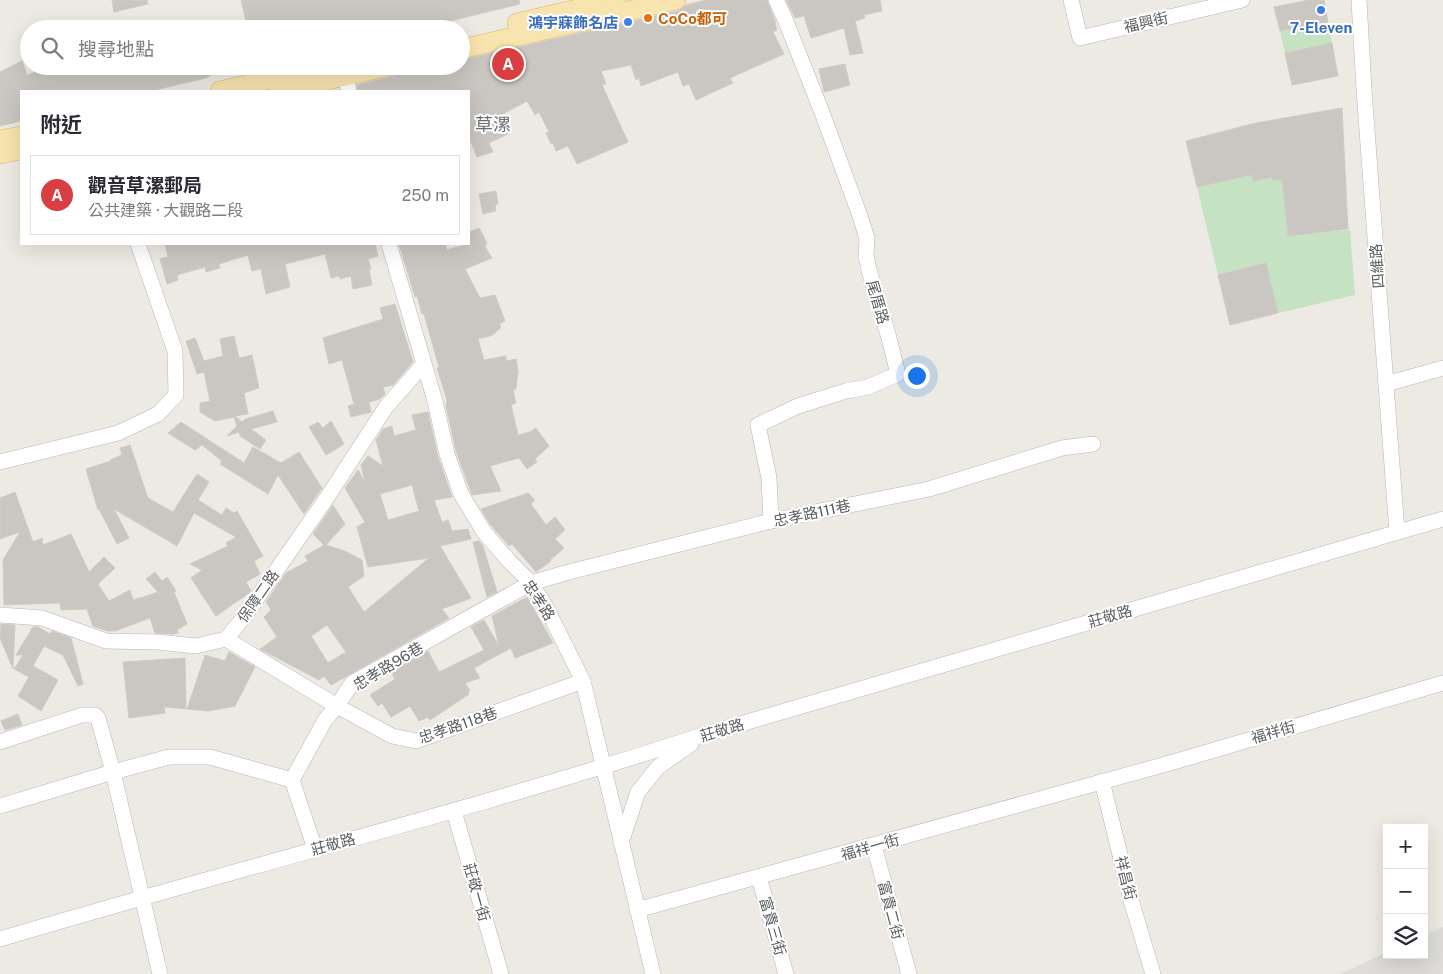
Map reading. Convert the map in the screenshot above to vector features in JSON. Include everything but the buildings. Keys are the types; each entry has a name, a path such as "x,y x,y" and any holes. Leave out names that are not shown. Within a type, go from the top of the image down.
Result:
{"main road":[{"path":"470,34 616,0"},
{"path":"470,48 676,0"},
{"path":"224,90 288,75"},
{"path":"284,90 346,78"},
{"path":"0,140 20,136"},
{"path":"0,154 20,150"}],"street":[{"name":"尾厝路","path":"771,521 769,478 758,425 798,406 846,391 868,387 898,374 870,274 866,256 867,238 860,216 820,106 776,0"},
{"name":"福興街","path":"1071,0 1080,38 1242,0"},
{"name":"四維路","path":"1359,0 1364,99 1397,532"},
{"path":"0,462 118,433 158,414 176,395 176,351 138,245"},
{"name":"忠孝路","path":"389,245 417,339 447,454 460,494 484,532 531,584 546,607 583,681 652,974"},
{"name":"保障二路","path":"226,639 244,618 326,499 386,407 423,365"},
{"path":"1386,384 1443,368"},
{"name":"忠孝路111巷","path":"531,584 570,572 771,521 928,488 1062,448 1094,444"},
{"name":"莊敬路","path":"0,939 142,897 603,768 706,734 1443,519"},
{"name":"忠孝路96巷","path":"292,780 326,720 352,683 531,584"},
{"path":"0,615 42,618 106,641 158,642 196,646 226,639 337,706"},
{"name":"忠孝路118巷","path":"337,706 392,736 416,741 583,681"},
{"name":"福祥街","path":"1102,781 1443,682"},
{"path":"0,742 82,715 95,715 98,718 160,974"},
{"path":"621,843 638,792 658,767 706,734"},
{"path":"0,806 169,757 210,757 292,780 315,849"},
{"name":"福祥一街","path":"637,910 874,846 1102,781"},
{"name":"祥昌街","path":"1102,781 1131,900 1153,974"},
{"name":"莊敬一街","path":"454,811 501,974"},
{"name":"富貴二街","path":"874,846 909,974"},
{"name":"富貴三街","path":"759,877 786,974"}],"shaded area":[{"path":"1443,927 1443,974 1340,974 1383,954 1383,959 1428,959 1428,933"}],"green space":[{"path":"1328,22 1332,43 1285,53 1280,31"},
{"path":"1252,175 1253,181 1272,177 1272,180 1282,180 1288,235 1350,230 1355,295 1278,313 1266,263 1218,275 1197,187"}],"place":[{"name":"7-Eleven","path":"1321,10"},
{"name":"CoCo都可","path":"648,18"},
{"name":"鴻宇寐飾名店","path":"628,22"},
{"name":"觀音草漯郵局","path":"508,64"}],"district":[{"name":"草漯","path":"493,124"}]}
